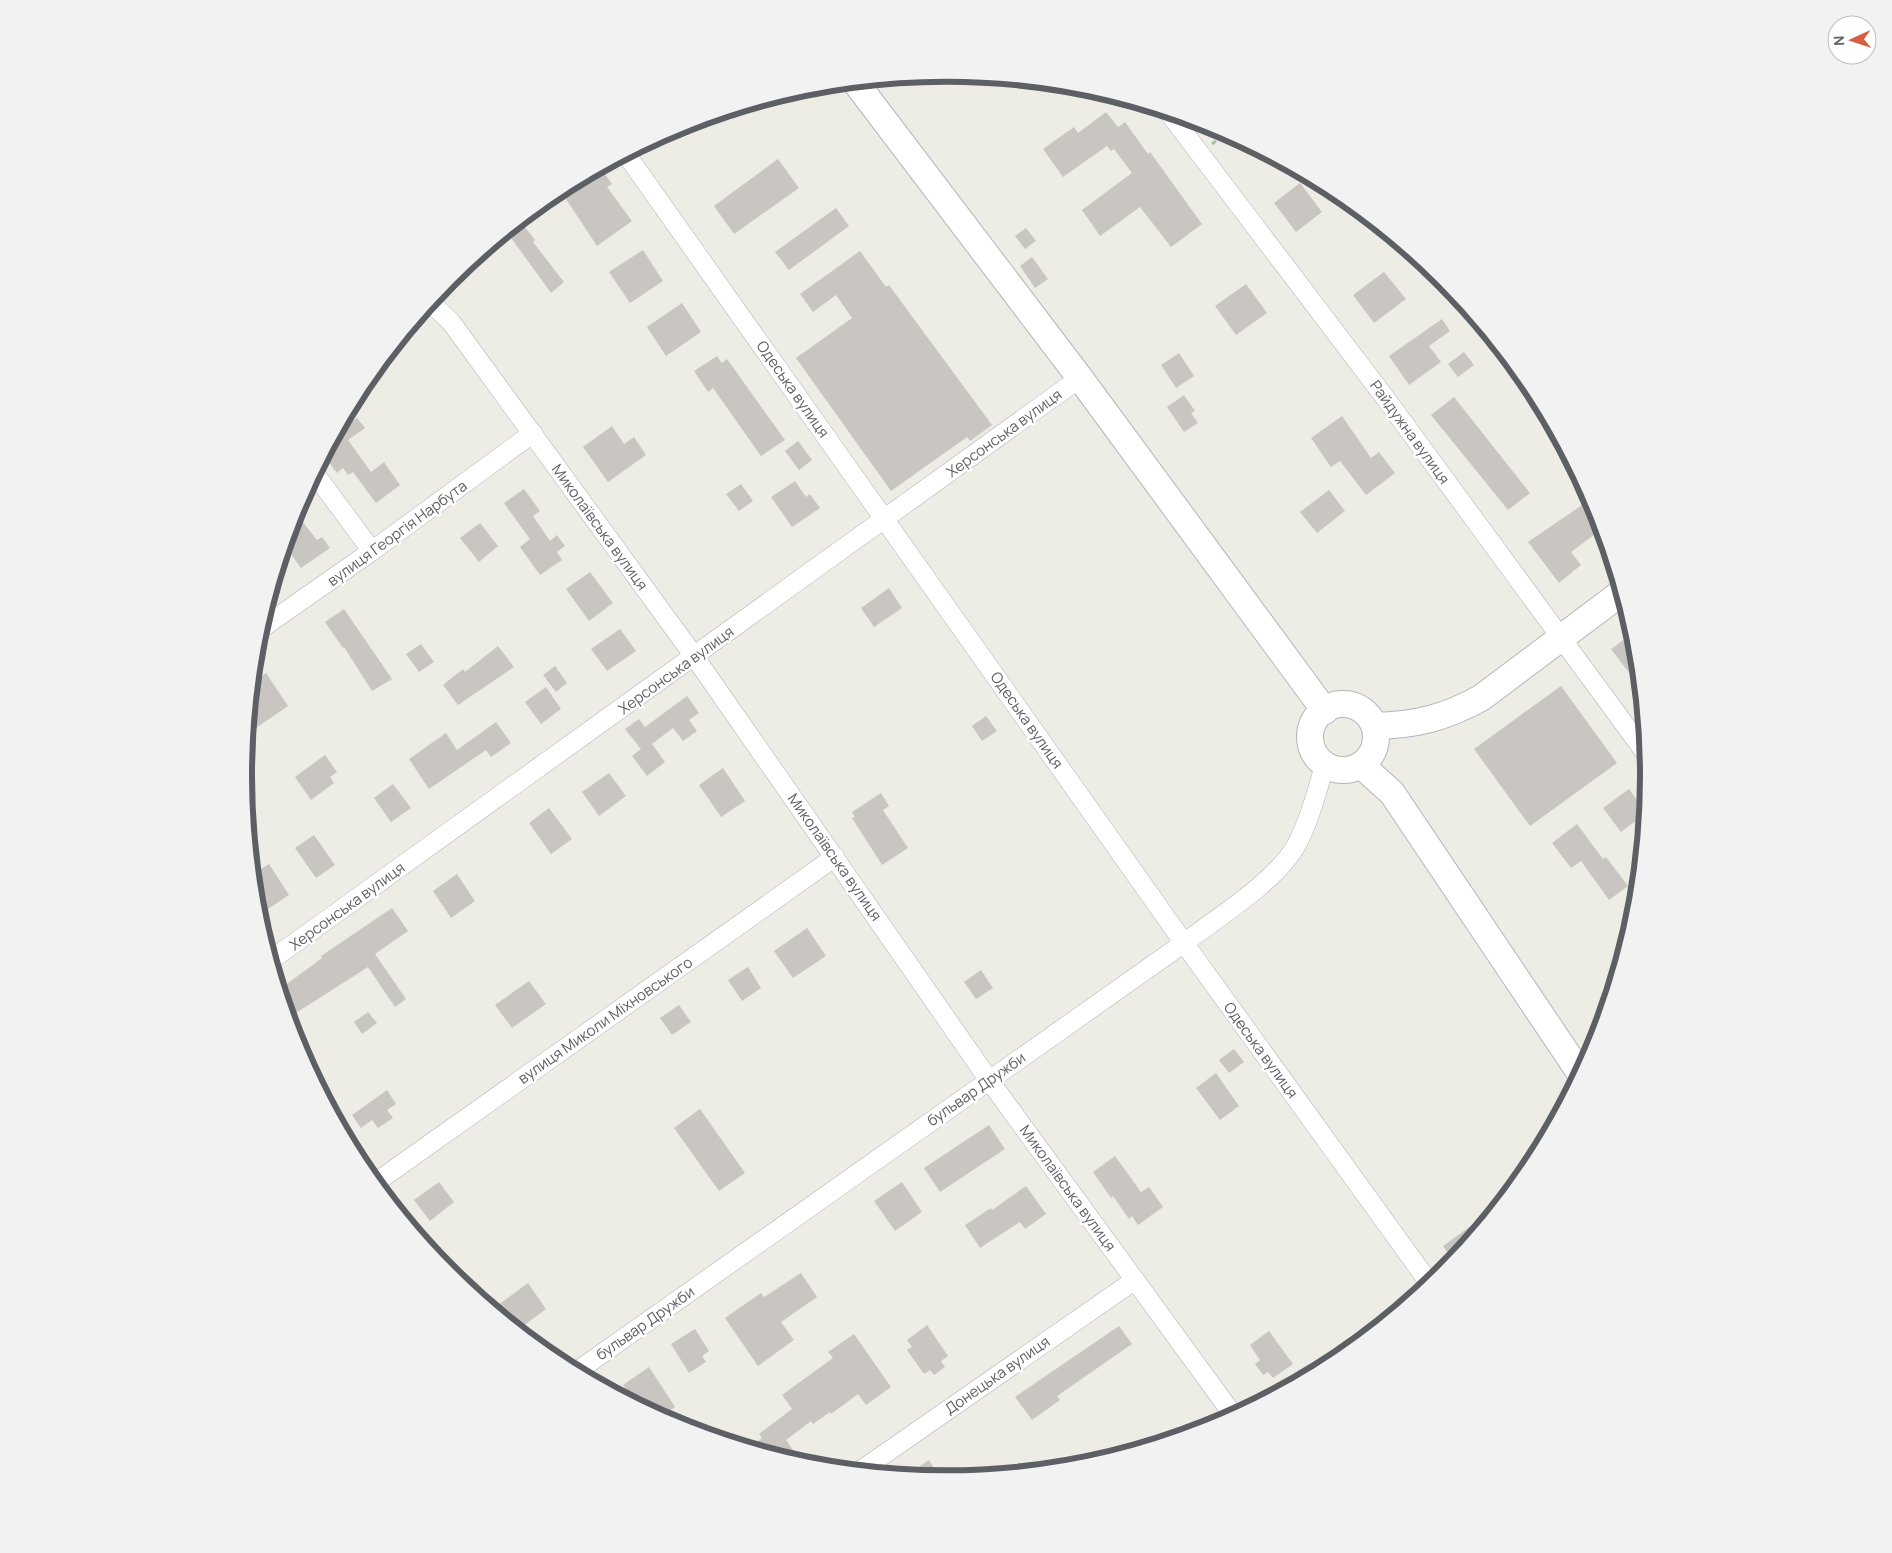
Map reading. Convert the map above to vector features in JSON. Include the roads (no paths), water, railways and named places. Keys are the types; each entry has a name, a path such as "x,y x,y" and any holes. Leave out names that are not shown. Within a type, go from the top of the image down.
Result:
{"main road":[{"path":"859,88 1080,378 1325,711"},
{"path":"1374,726 1406,726 1434,720 1459,710 1481,698 1616,597"},
{"path":"1341,704 1351,705 1369,716 1374,726 1376,737 1374,748 1369,758 1361,765 1350,770 1339,770 1325,764 1314,751 1311,741 1315,721 1325,711 1341,704"},
{"path":"1361,765 1392,792 1575,1067"}],"street":[{"name":"Райдужна вулиця","path":"1175,121 1386,399 1639,745"},
{"name":"Одеська вулиця","path":"630,159 1184,943 1426,1278"},
{"name":"Миколаївська вулиця","path":"435,307 450,322 533,433 694,656 989,1080 1230,1410"},
{"name":"Херсонська вулиця","path":"276,956 1080,378"},
{"name":"вулиця Георгія Нарбута","path":"270,623 372,551 533,433"},
{"path":"319,480 372,551"},
{"name":"бульвар Дружби","path":"582,1368 1184,943 1259,886 1296,846 1309,817 1325,764"},
{"name":"вулиця Миколи Міхновського","path":"381,1179 835,857"},
{"name":"Донецька вулиця","path":"867,1466 1135,1280"}]}
